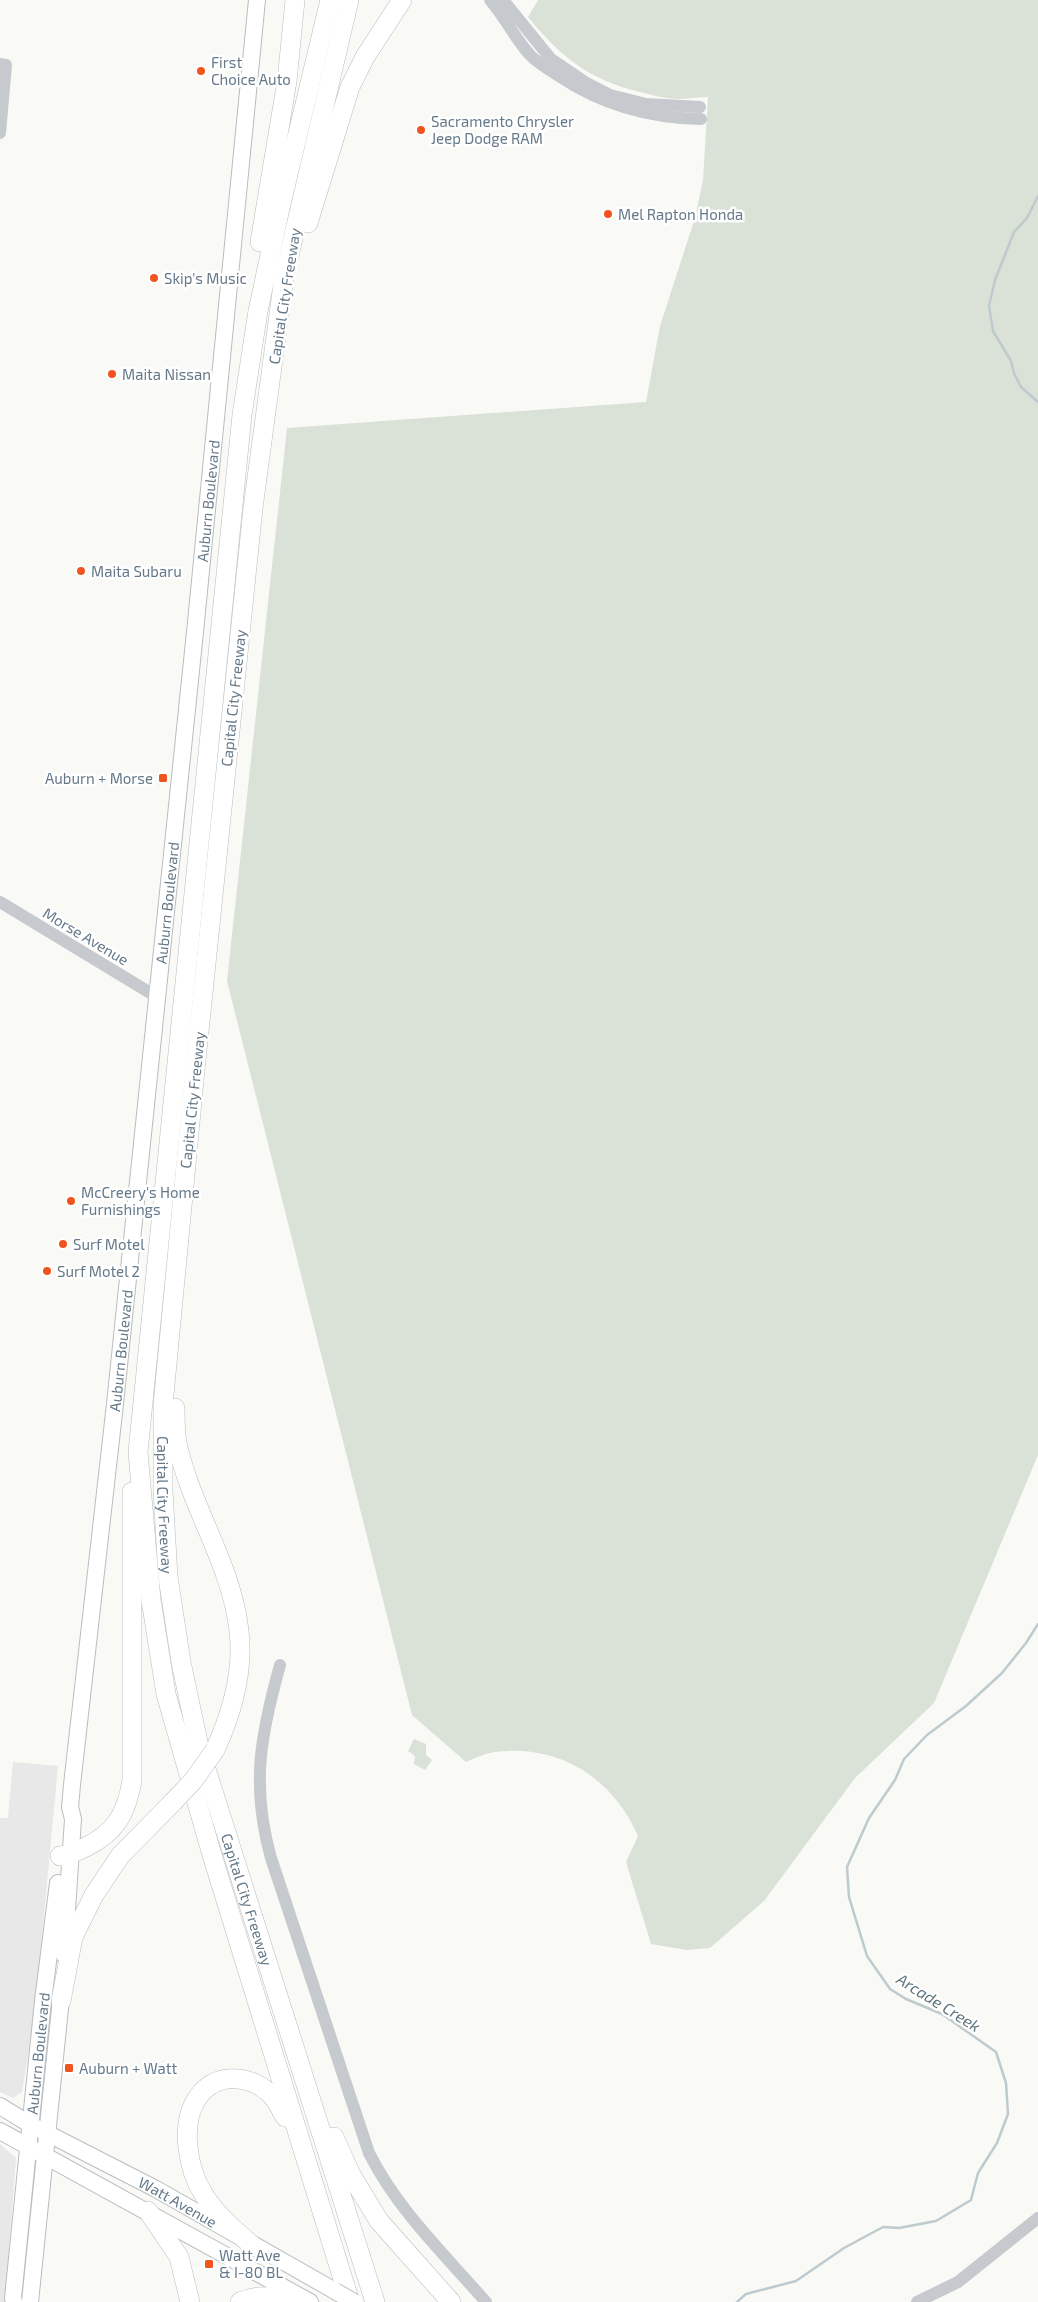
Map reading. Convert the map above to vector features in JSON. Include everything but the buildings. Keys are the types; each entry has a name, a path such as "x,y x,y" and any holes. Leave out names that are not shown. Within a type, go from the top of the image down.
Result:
{"highway":[{"path":"242,415 259,246 287,81 295,0"},
{"name":"Capital City Freeway","path":"330,0 280,208 258,311 242,415 138,1452 151,1600 166,1694 201,1821 301,2147 344,2295"},
{"name":"Capital City Freeway","path":"349,0 284,277 253,508 163,1405 163,1491 168,1577 180,1662 199,1746 375,2302"},
{"path":"284,277 305,231 350,87 365,57 402,0"},
{"path":"61,2001 73,1937 94,1895 120,1856 193,1781 215,1750 234,1700 240,1666 240,1632 233,1598 188,1482 176,1442 174,1397 176,1266"},
{"path":"65,1856 102,1839 118,1823 128,1803 132,1781 131,1494 138,1452"},
{"path":"294,2044 351,2175 366,2200 380,2221 451,2302"},
{"path":"254,2247 218,2215 197,2182 187,2140 190,2112 197,2098 211,2085 229,2078 248,2080 269,2092 278,2104 301,2147"},
{"path":"148,2211 179,2256 190,2302"},
{"path":"240,2302 261,2296 274,2297 290,2302"}],"main road":[{"name":"Auburn Boulevard","path":"14,2302 28,2147 65,1856 73,1819 70,1807 112,1431 196,622 257,0"},
{"name":"Auburn Boulevard","path":"30,2302 61,2001 65,1856"},
{"path":"3,2107 19,2105 35,2090"},
{"name":"Watt Avenue","path":"3,2107 31,2124 156,2189 254,2247 354,2302"},
{"name":"Watt Avenue","path":"0,2131 310,2302"},
{"path":"42,2193 60,2174 74,2171"}],"street":[{"path":"490,0 514,36 532,57 580,91 606,103 644,114 695,112 646,104 610,95 585,82 551,59 503,0"},
{"path":"0,64 6,65 0,133"},
{"name":"Morse Avenue","path":"0,902 157,997"},
{"path":"280,1665 265,1724 259,1768 261,1812 274,1868 369,2153 379,2173 399,2203 486,2302"},
{"path":"917,2302 942,2291 965,2277 1038,2218"}],"shaded area":[{"path":"538,0 1038,0 1038,1455 934,1703 855,1778 764,1901 710,1948 687,1950 651,1944 626,1862 638,1836 627,1815 614,1797 599,1782 581,1769 562,1760 541,1754 518,1751 495,1752 466,1762 412,1715 227,981 287,428 646,402 660,326 695,218 703,180 708,97 678,99 659,97 622,87 591,74 564,55 528,17"},
{"path":"414,1739 426,1744 426,1755 432,1760 425,1770 414,1764 415,1756 408,1751"},
{"path":"13,1762 58,1766 35,2011 22,2092 13,2098 0,2092 0,1818 8,1818"},
{"path":"0,2144 16,2158 5,2302 0,2302"}],"waterway":[{"name":"Arcade Creek","path":"1038,196 1027,218 1014,232 995,280 989,306 993,331 1011,361 1014,373 1021,387 1038,402"},
{"name":"Arcade Creek","path":"737,2302 746,2294 796,2281 844,2248 883,2227 899,2228 936,2221 971,2200 978,2173 997,2143 1008,2114 1006,2083 996,2052 942,2014 906,1999 890,1989 867,1956 849,1897 847,1867 869,1818 895,1780 904,1759 927,1735 966,1706 1002,1673 1026,1643 1038,1624"}],"place":[{"name":"First Choice Auto","path":"201,71"},
{"name":"Sacramento Chrysler Jeep Dodge RAM","path":"421,130"},
{"name":"Mel Rapton Honda","path":"608,214"},
{"name":"Skip's Music","path":"154,278"},
{"name":"Maita Nissan","path":"112,374"},
{"name":"Maita Subaru","path":"81,571"},
{"name":"Auburn + Morse","path":"163,778"},
{"name":"McCreery's Home Furnishings","path":"71,1201"},
{"name":"Surf Motel","path":"63,1244"},
{"name":"Surf Motel 2","path":"47,1271"},
{"name":"Auburn + Watt","path":"69,2068"},
{"name":"Watt Ave & I-80 BL","path":"209,2264"}]}
